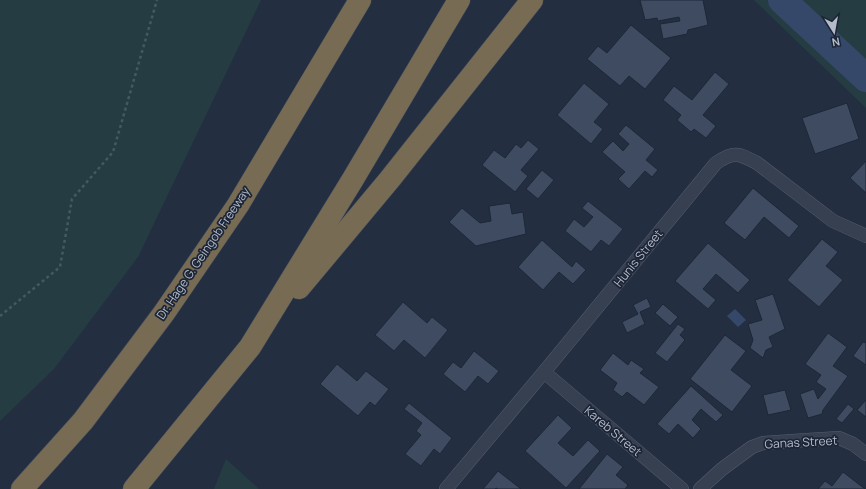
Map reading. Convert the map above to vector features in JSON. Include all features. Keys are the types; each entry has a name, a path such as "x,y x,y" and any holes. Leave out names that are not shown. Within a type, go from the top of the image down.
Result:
{"highway":[{"path":"327,56 348,0"},
{"name":"Dr. Hage G. Geingob Freeway","path":"22,489 83,421 164,313 238,205 360,0"},
{"path":"250,347 357,173 459,0"},
{"path":"134,489 390,179 532,0"}],"street":[{"name":"Hunis Street","path":"446,489 716,163 726,156 736,154 757,163 833,221 866,236"},
{"name":"Kareb Street","path":"544,372 682,489"},
{"name":"Ganas Street","path":"700,489 722,469 752,448 763,443 840,438 853,444 866,454"}],"path":[{"path":"0,316 60,267 72,199 113,152 157,0"}],"green space":[{"path":"0,0 261,0 138,257 54,369 0,421"},
{"path":"754,0 866,0 866,108"},
{"path":"226,459 259,489 214,489"}],"water":[{"path":"735,309 746,320 738,327 727,316"}],"building":[{"path":"640,0 703,0 708,25 688,30 687,34 663,39 660,24 680,21 679,17 658,21 657,18 645,20"},
{"path":"631,25 671,58 645,89 629,76 620,86 587,59 598,46 607,53"},
{"path":"715,72 729,84 703,115 716,126 706,138 694,129 691,132 677,120 681,115 663,100 674,86 692,100"},
{"path":"584,83 609,104 594,122 603,129 591,144 557,115"},
{"path":"847,103 859,139 815,154 802,118"},
{"path":"626,125 655,149 646,160 658,170 652,177 645,171 629,189 618,179 625,172 602,152 613,141 623,151 629,144 618,134"},
{"path":"528,140 539,149 521,170 528,176 515,192 482,165 494,150 505,158 516,144 521,148"},
{"path":"866,161 866,193 850,178"},
{"path":"542,170 554,180 538,199 526,189"},
{"path":"753,188 799,226 789,238 764,217 745,240 724,223"},
{"path":"588,201 623,229 609,246 601,240 591,252 565,231 574,219 584,227 593,217 582,208"},
{"path":"510,203 512,214 523,212 526,234 476,246 449,222 462,208 480,223 491,221 489,206"},
{"path":"822,239 838,252 826,266 843,280 819,307 787,280"},
{"path":"542,240 572,267 576,261 586,270 573,284 559,272 543,290 518,267"},
{"path":"708,243 750,280 738,293 716,274 703,289 716,300 708,309 675,281"},
{"path":"773,294 785,329 769,337 773,347 766,350 763,358 750,348 753,340 748,324 762,320 755,300"},
{"path":"647,298 651,307 640,312 645,324 627,333 622,322 638,314 633,305"},
{"path":"403,302 427,323 432,317 448,330 425,358 404,340 394,351 375,335"},
{"path":"663,304 678,317 670,326 655,313"},
{"path":"678,324 685,329 680,335 685,340 667,362 655,353"},
{"path":"828,333 847,347 833,366 848,376 823,410 822,414 808,418 800,394 814,389 818,399 826,389 816,382 821,375 805,364"},
{"path":"725,335 746,351 731,370 752,386 732,412 690,379"},
{"path":"863,342 866,343 866,365 853,356"},
{"path":"474,351 499,371 488,384 478,376 465,392 443,374 453,362 461,368"},
{"path":"613,353 628,365 631,360 644,369 640,373 659,387 644,405 627,392 622,397 613,390 617,383 600,370"},
{"path":"337,364 357,381 366,371 389,389 375,406 370,402 358,416 320,384"},
{"path":"691,386 723,415 716,422 701,409 692,420 701,429 693,438 678,424 669,434 657,424"},
{"path":"785,390 791,410 768,415 763,395"},
{"path":"866,400 866,417 857,410"},
{"path":"409,403 452,438 440,454 434,449 421,466 405,454 421,435 416,431 422,423 404,409"},
{"path":"848,404 854,409 842,423 836,419"},
{"path":"558,415 572,428 558,443 573,456 588,440 600,451 566,488 525,451"},
{"path":"607,454 623,467 616,475 628,485 625,489 579,489"},
{"path":"498,471 521,489 483,489"},
{"path":"843,472 865,489 818,489 825,481 832,486"}],"waterway":[{"path":"782,0 866,78"}]}
